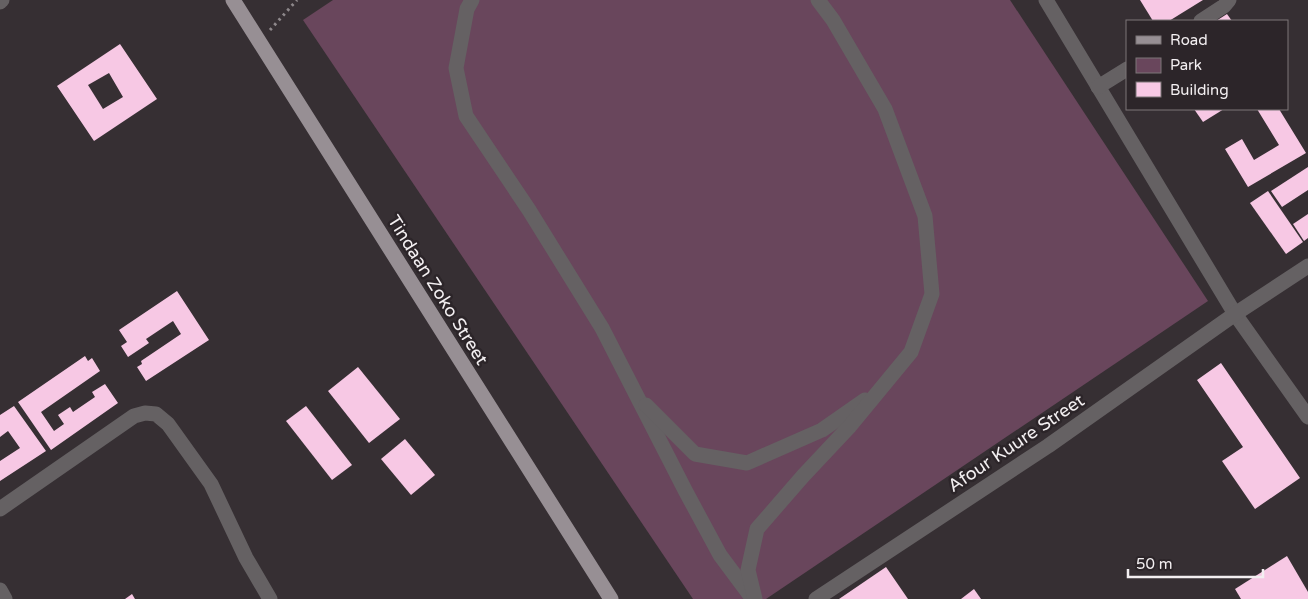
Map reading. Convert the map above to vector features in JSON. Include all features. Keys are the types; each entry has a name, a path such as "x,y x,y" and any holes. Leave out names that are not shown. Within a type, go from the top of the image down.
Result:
{"main road":[{"name":"Tindaan Zoko Street","path":"233,0 611,599"}],"street":[{"path":"472,0 467,9 456,68 466,116 529,210 602,328 720,555 753,599"},
{"path":"753,599 748,570 757,529 850,426 910,352 932,294 925,216 885,109 833,20 818,0"},
{"path":"1046,0 1235,314 1308,417"},
{"path":"1203,20 1224,6 1229,0"},
{"path":"1098,87 1126,70"},
{"name":"Afour Kuure Street","path":"816,599 1048,446 1235,314 1308,266"},
{"path":"636,395 695,454 747,463 822,430 879,390"},
{"path":"0,509 134,416 145,413 156,414 168,424 212,484 246,558 270,599"},
{"path":"0,590 5,599"}],"path":[{"path":"259,42 297,0"}],"green space":[{"path":"333,0 1010,0 1208,301 766,599 693,599 303,20"}],"building":[{"path":"1140,0 1203,0 1171,20 1152,20"},
{"path":"1227,14 1231,20 1218,20"},
{"path":"120,44 157,99 94,141 57,86","holes":["109,73 123,97 103,109 88,85"]},
{"path":"1195,110 1222,110 1203,122"},
{"path":"1258,110 1280,110 1306,153 1248,187 1225,149 1242,139 1254,160 1279,145"},
{"path":"1308,167 1308,190 1282,207 1271,191"},
{"path":"1268,191 1303,242 1286,254 1250,203"},
{"path":"1308,214 1308,238 1304,241 1293,224"},
{"path":"177,291 209,340 146,381 137,367 142,364 141,361 181,334 173,321 146,339 149,343 128,357 121,346 127,342 119,330"},
{"path":"85,356 88,361 92,358 100,371 41,412 54,431 64,424 58,415 70,407 73,412 95,397 92,392 105,384 118,403 51,450 18,402"},
{"path":"1221,363 1300,478 1255,509 1222,461 1243,447 1197,380"},
{"path":"358,367 400,419 369,443 328,391"},
{"path":"14,406 46,451 0,481 0,461 20,448 8,431 0,437 0,415"},
{"path":"306,406 352,465 332,480 286,421"},
{"path":"405,439 435,475 411,495 381,459"},
{"path":"1287,556 1308,592 1308,599 1241,599 1235,589"},
{"path":"886,567 908,599 839,599"},
{"path":"974,589 981,599 961,599"},
{"path":"132,594 135,599 125,599"}]}
